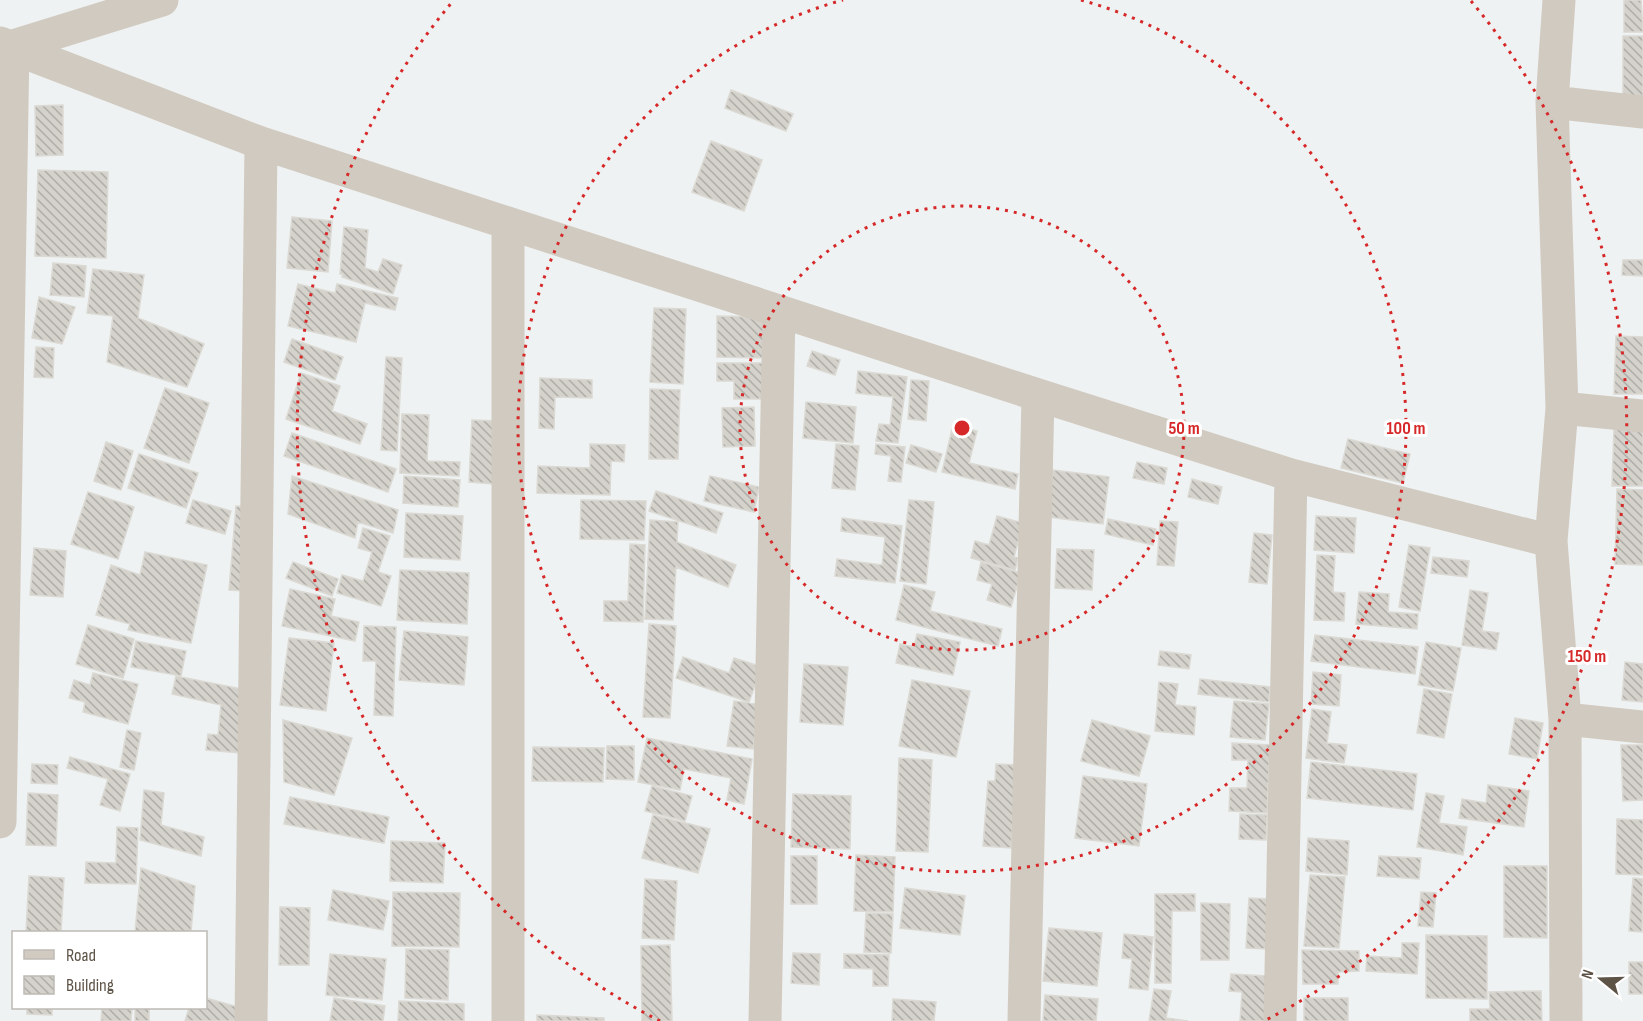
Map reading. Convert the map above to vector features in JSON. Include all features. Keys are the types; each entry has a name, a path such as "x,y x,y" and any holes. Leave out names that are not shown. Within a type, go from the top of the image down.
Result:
{"street":[{"path":"7,44 162,0"},
{"path":"1559,0 1552,102 1562,408 1551,541 1565,719 1566,1021"},
{"path":"7,44 261,143 1038,395 1291,475 1551,541"},
{"path":"0,822 7,44"},
{"path":"1552,102 1643,112"},
{"path":"251,1021 261,143"},
{"path":"508,223 508,1021"},
{"path":"765,1021 779,311"},
{"path":"1024,1021 1038,395"},
{"path":"1562,408 1643,416"},
{"path":"1280,1021 1291,475"},
{"path":"1565,719 1643,727"}],"building":[{"path":"1624,0 1641,0 1643,32 1624,32"},
{"path":"1623,36 1643,36 1643,98 1623,98"},
{"path":"731,90 793,114 786,131 725,108"},
{"path":"63,105 63,155 36,156 35,106"},
{"path":"711,141 762,160 744,211 692,192"},
{"path":"38,170 108,172 106,258 35,256"},
{"path":"292,217 332,221 328,272 287,268"},
{"path":"344,227 368,230 365,268 378,272 383,259 402,265 393,294 342,277 343,274 340,274"},
{"path":"1623,260 1643,260 1643,276 1622,275"},
{"path":"53,263 86,266 84,297 50,295"},
{"path":"93,269 144,275 138,318 204,344 187,387 107,362 113,316 87,313"},
{"path":"298,284 335,293 337,284 398,298 395,310 365,303 356,342 288,326"},
{"path":"39,297 75,307 62,344 32,338"},
{"path":"654,308 686,309 683,384 650,382"},
{"path":"717,316 767,317 766,358 717,357"},
{"path":"1616,336 1643,337 1643,394 1614,394"},
{"path":"292,339 343,357 335,380 284,362"},
{"path":"36,347 54,348 53,378 34,377"},
{"path":"812,351 840,360 835,375 807,366"},
{"path":"386,357 402,358 397,451 381,450"},
{"path":"717,363 765,363 764,399 734,399 734,381 717,381"},
{"path":"858,371 907,377 898,443 876,441 879,424 890,425 893,397 856,393"},
{"path":"301,373 340,386 332,411 367,424 360,444 286,419"},
{"path":"540,378 592,380 592,398 555,397 554,429 539,428"},
{"path":"911,380 929,381 926,421 908,419"},
{"path":"165,388 209,403 189,463 144,448"},
{"path":"650,389 680,390 678,459 649,459"},
{"path":"806,402 856,407 853,443 803,438"},
{"path":"754,407 755,446 723,447 722,408"},
{"path":"402,414 429,415 427,461 460,462 459,476 400,473"},
{"path":"472,420 497,421 494,484 469,482"},
{"path":"953,425 977,431 969,463 1018,474 1015,489 942,472"},
{"path":"1614,428 1643,429 1643,486 1612,486"},
{"path":"292,433 396,469 388,492 284,456"},
{"path":"1348,439 1410,454 1403,483 1341,468"},
{"path":"106,442 133,451 121,490 94,481"},
{"path":"590,444 625,445 624,462 611,461 610,495 537,493 538,466 590,468"},
{"path":"836,444 859,446 855,490 832,488"},
{"path":"876,444 905,447 901,482 888,481 891,456 875,454"},
{"path":"911,445 942,454 936,472 906,463"},
{"path":"139,454 198,473 186,508 128,488"},
{"path":"1137,462 1167,468 1164,484 1133,478"},
{"path":"1053,470 1109,477 1103,524 1048,517"},
{"path":"292,476 398,510 393,533 358,522 355,538 288,514"},
{"path":"404,476 460,480 458,507 403,503"},
{"path":"710,476 759,487 754,512 704,501"},
{"path":"1192,479 1222,487 1218,504 1188,497"},
{"path":"1617,489 1643,490 1643,565 1615,564"},
{"path":"656,491 723,513 716,533 649,511"},
{"path":"88,492 134,507 118,559 71,544"},
{"path":"193,500 231,511 225,534 186,523"},
{"path":"581,500 646,501 644,540 580,539"},
{"path":"909,500 934,502 926,584 900,581"},
{"path":"236,506 254,507 248,591 229,590"},
{"path":"406,513 463,516 460,560 404,557"},
{"path":"997,516 1023,523 1014,557 1018,558 1015,570 971,558 975,541 989,545"},
{"path":"1316,516 1356,518 1354,553 1314,550"},
{"path":"842,518 902,526 895,583 835,576 837,559 882,565 885,537 841,531"},
{"path":"1108,519 1156,529 1153,545 1105,534"},
{"path":"650,520 678,522 677,542 736,565 728,587 676,567 673,620 645,619"},
{"path":"1160,521 1178,522 1174,566 1157,565"},
{"path":"363,528 390,536 378,572 391,576 381,606 337,593 342,575 363,581 372,552 358,548"},
{"path":"1254,533 1272,535 1267,584 1249,582"},
{"path":"630,544 645,545 643,622 604,621 604,601 628,601"},
{"path":"1409,545 1430,548 1420,611 1399,607"},
{"path":"34,548 66,551 63,597 30,595"},
{"path":"1057,549 1094,550 1092,590 1055,588"},
{"path":"145,552 207,565 191,643 128,630 130,624 96,615 111,565 140,575"},
{"path":"1317,555 1335,556 1333,592 1345,593 1344,621 1314,620"},
{"path":"1433,557 1469,561 1467,577 1431,573"},
{"path":"293,562 338,579 332,596 286,578"},
{"path":"981,562 1021,573 1011,607 987,600 992,584 977,580"},
{"path":"400,570 469,573 467,624 397,620"},
{"path":"904,585 935,592 930,611 1002,629 998,646 896,620"},
{"path":"290,589 335,599 331,616 359,622 355,641 282,626"},
{"path":"1470,590 1488,593 1482,631 1499,633 1496,650 1462,645"},
{"path":"1359,592 1389,594 1388,612 1418,614 1417,629 1356,624"},
{"path":"649,624 676,626 670,718 643,717"},
{"path":"88,625 134,639 123,678 76,664"},
{"path":"364,626 396,627 393,716 374,715 376,661 363,661"},
{"path":"404,631 468,637 464,685 399,680"},
{"path":"917,634 960,642 953,675 896,663 900,644 914,647"},
{"path":"1315,635 1418,647 1415,674 1311,661"},
{"path":"289,638 334,643 326,711 280,705"},
{"path":"136,641 186,651 181,676 131,667"},
{"path":"1426,642 1461,648 1453,691 1418,685"},
{"path":"1160,651 1191,655 1189,669 1158,665"},
{"path":"683,657 729,673 734,658 762,667 749,702 676,678"},
{"path":"1625,662 1643,664 1643,702 1622,700"},
{"path":"804,664 848,667 843,725 800,722"},
{"path":"1313,672 1341,675 1339,706 1311,704"},
{"path":"93,673 138,684 128,724 83,712 85,702 69,698 74,680 90,685"},
{"path":"176,676 247,690 241,753 206,750 208,734 218,735 221,705 172,694"},
{"path":"1200,679 1270,687 1269,702 1198,694"},
{"path":"912,680 970,691 956,757 899,746"},
{"path":"1159,682 1178,684 1175,705 1196,707 1194,735 1155,731"},
{"path":"1424,689 1452,694 1444,738 1417,733"},
{"path":"734,701 759,704 753,749 727,746"},
{"path":"1234,701 1269,704 1265,740 1230,737"},
{"path":"1312,709 1331,712 1327,743 1347,745 1344,763 1306,758"},
{"path":"1515,718 1543,723 1537,759 1509,754"},
{"path":"283,720 352,738 334,795 284,782"},
{"path":"1092,720 1150,736 1139,776 1081,761"},
{"path":"127,730 141,733 134,770 120,767"},
{"path":"647,738 752,759 744,804 727,800 731,778 684,769 680,790 638,782"},
{"path":"1232,743 1270,745 1267,813 1229,811 1230,788 1247,788 1248,760 1232,760"},
{"path":"1621,745 1643,745 1643,800 1623,801"},
{"path":"607,746 634,746 634,780 606,779"},
{"path":"533,747 604,748 603,782 532,781"},
{"path":"70,757 130,774 120,811 100,805 108,779 67,768"},
{"path":"899,758 932,760 928,852 896,851"},
{"path":"1311,762 1417,774 1413,810 1307,798"},
{"path":"32,764 58,765 57,784 31,783"},
{"path":"996,764 1017,765 1011,848 983,846 988,781 995,781"},
{"path":"1083,776 1147,784 1139,846 1075,838"},
{"path":"1488,785 1529,791 1524,827 1459,818 1462,799 1486,803"},
{"path":"652,786 692,796 685,821 645,811"},
{"path":"144,790 164,793 161,825 204,837 201,856 140,840"},
{"path":"28,793 58,795 56,846 26,845"},
{"path":"1426,793 1444,796 1439,823 1467,827 1463,855 1417,847"},
{"path":"793,794 851,796 850,849 791,847"},
{"path":"290,797 389,817 384,843 284,824"},
{"path":"1240,814 1267,815 1266,840 1239,839"},
{"path":"653,815 710,829 698,873 642,858"},
{"path":"1617,819 1643,820 1643,875 1616,874"},
{"path":"117,827 138,828 136,884 85,883 86,862 116,863"},
{"path":"1308,838 1349,841 1347,875 1306,871"},
{"path":"391,841 445,843 443,883 390,881"},
{"path":"856,855 895,857 893,912 854,911"},
{"path":"791,856 817,856 817,904 791,904"},
{"path":"1379,856 1421,858 1419,879 1377,876"},
{"path":"1504,866 1547,866 1547,938 1504,937"},
{"path":"141,868 195,886 191,931 135,931"},
{"path":"1310,875 1345,877 1339,948 1304,946"},
{"path":"29,876 64,878 61,931 26,931"},
{"path":"1633,878 1643,879 1642,932 1629,931"},
{"path":"645,879 677,881 674,940 642,938"},
{"path":"905,888 965,896 960,935 900,928"},
{"path":"333,890 389,901 383,930 328,920"},
{"path":"393,892 460,893 459,947 392,946"},
{"path":"1421,892 1436,893 1433,927 1418,926"},
{"path":"1155,894 1195,894 1195,911 1172,911 1171,983 1155,983"},
{"path":"1249,898 1269,899 1267,949 1246,948"},
{"path":"1201,903 1230,904 1229,960 1201,960"},
{"path":"280,907 310,908 309,965 279,965"},
{"path":"866,913 893,914 891,953 864,952"},
{"path":"1049,928 1102,933 1097,986 1043,981"},
{"path":"1124,934 1153,937 1148,990 1129,988 1132,959 1122,958"},
{"path":"1426,935 1487,936 1487,999 1426,998"},
{"path":"1402,943 1419,943 1417,974 1366,971 1367,956 1402,958"},
{"path":"670,945 672,1021 642,1021 641,946"},
{"path":"406,949 449,950 448,1000 405,998"},
{"path":"1302,950 1359,951 1359,971 1338,972 1338,984 1303,984"},
{"path":"793,953 820,954 819,985 791,983"},
{"path":"330,954 386,959 382,1000 326,995"},
{"path":"844,954 889,955 888,986 873,986 873,969 844,968"},
{"path":"1629,962 1643,962 1643,994 1629,994"},
{"path":"1231,974 1268,976 1265,1021 1240,1021 1242,992 1229,991"},
{"path":"1154,989 1171,991 1166,1018 1188,1021 1149,1021"},
{"path":"1541,991 1542,1021 1470,1021 1470,1009 1490,1009 1489,992"},
{"path":"1045,995 1098,999 1096,1021 1043,1021"},
{"path":"207,998 245,1009 242,1021 185,1021 189,1009 207,1009"},
{"path":"334,998 385,1006 383,1021 330,1021"},
{"path":"1304,998 1348,998 1348,1021 1304,1021"},
{"path":"893,999 936,1002 934,1021 892,1021"},
{"path":"399,1001 464,1004 464,1021 398,1021"},
{"path":"27,1009 52,1009 52,1015 27,1014"},
{"path":"102,1009 132,1009 131,1021 101,1021"},
{"path":"135,1009 149,1009 149,1021 135,1021"},
{"path":"537,1015 604,1018 604,1021 537,1021"}]}
